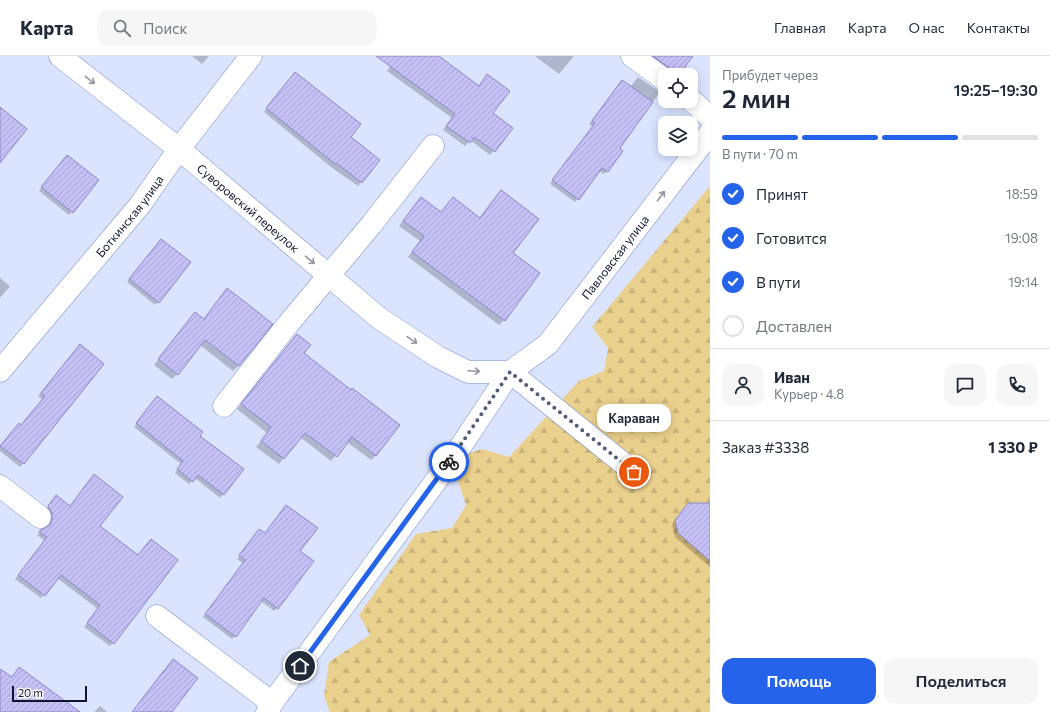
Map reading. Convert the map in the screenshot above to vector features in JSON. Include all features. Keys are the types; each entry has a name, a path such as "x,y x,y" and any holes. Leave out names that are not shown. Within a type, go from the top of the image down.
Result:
{"street":[{"name":"Суворовский переулок","path":"60,56 179,149 379,318 438,357 468,372 510,372"},
{"name":"Боткинская улица","path":"0,371 140,205 179,149 251,56"},
{"path":"632,56 658,75"},
{"path":"698,106 710,117"},
{"name":"Павловская улица","path":"270,708 454,455 510,372 548,344 710,133"},
{"path":"224,406 289,323 371,225 433,146"},
{"path":"510,372 634,472"},
{"path":"0,486 40,517"},
{"path":"157,616 270,708"}],"green space":[{"path":"710,186 710,712 330,712 324,696 329,662 370,635 359,615 416,534 452,528 466,505 457,478 464,455 482,449 509,457 579,381 604,371 608,348 592,327"}],"building":[{"path":"376,56 439,56 479,86 487,74 510,91 493,113 513,128 495,152 474,137 470,143 446,126 455,114"},
{"path":"653,56 693,56 684,68 669,68"},
{"path":"295,72 361,124 351,137 380,160 362,183 336,163 335,164 266,108"},
{"path":"622,80 653,102 620,148 623,151 608,172 602,168 579,200 552,180 595,123 592,121"},
{"path":"0,107 27,129 0,163"},
{"path":"67,155 99,180 73,213 41,187"},
{"path":"501,190 539,219 513,253 540,273 505,321 412,252 424,236 403,221 421,197 441,212 453,197 480,218"},
{"path":"161,239 191,262 159,303 129,279"},
{"path":"227,288 273,324 239,366 205,340 178,375 158,359 195,312 204,319"},
{"path":"297,334 311,345 304,353 351,390 352,388 400,425 376,456 352,437 337,457 305,433 284,459 261,441 271,427 241,404"},
{"path":"80,344 104,364 24,464 0,446 19,423 21,425 45,396 41,393"},
{"path":"157,396 203,432 200,436 244,469 224,495 198,475 193,482 177,469 183,461 136,423"},
{"path":"94,474 123,497 100,526 138,555 151,539 178,560 114,644 87,623 100,605 61,575 45,596 18,575 47,537 39,532 50,525 52,513 48,506 56,495 70,506"},
{"path":"688,503 710,503 710,561 678,533 675,520"},
{"path":"286,505 318,528 300,551 314,561 278,609 264,598 236,637 205,614 245,560 239,555 259,529 265,533"},
{"path":"173,659 198,678 172,712 132,712"},
{"path":"19,667 80,712 0,712 0,669 12,677"}],"way so far":[{"path":"449,462 510,372 634,472"}],"place":[{"name":"Караван","path":"634,472"}],"route":[{"path":"300,666 449,462"}]}
